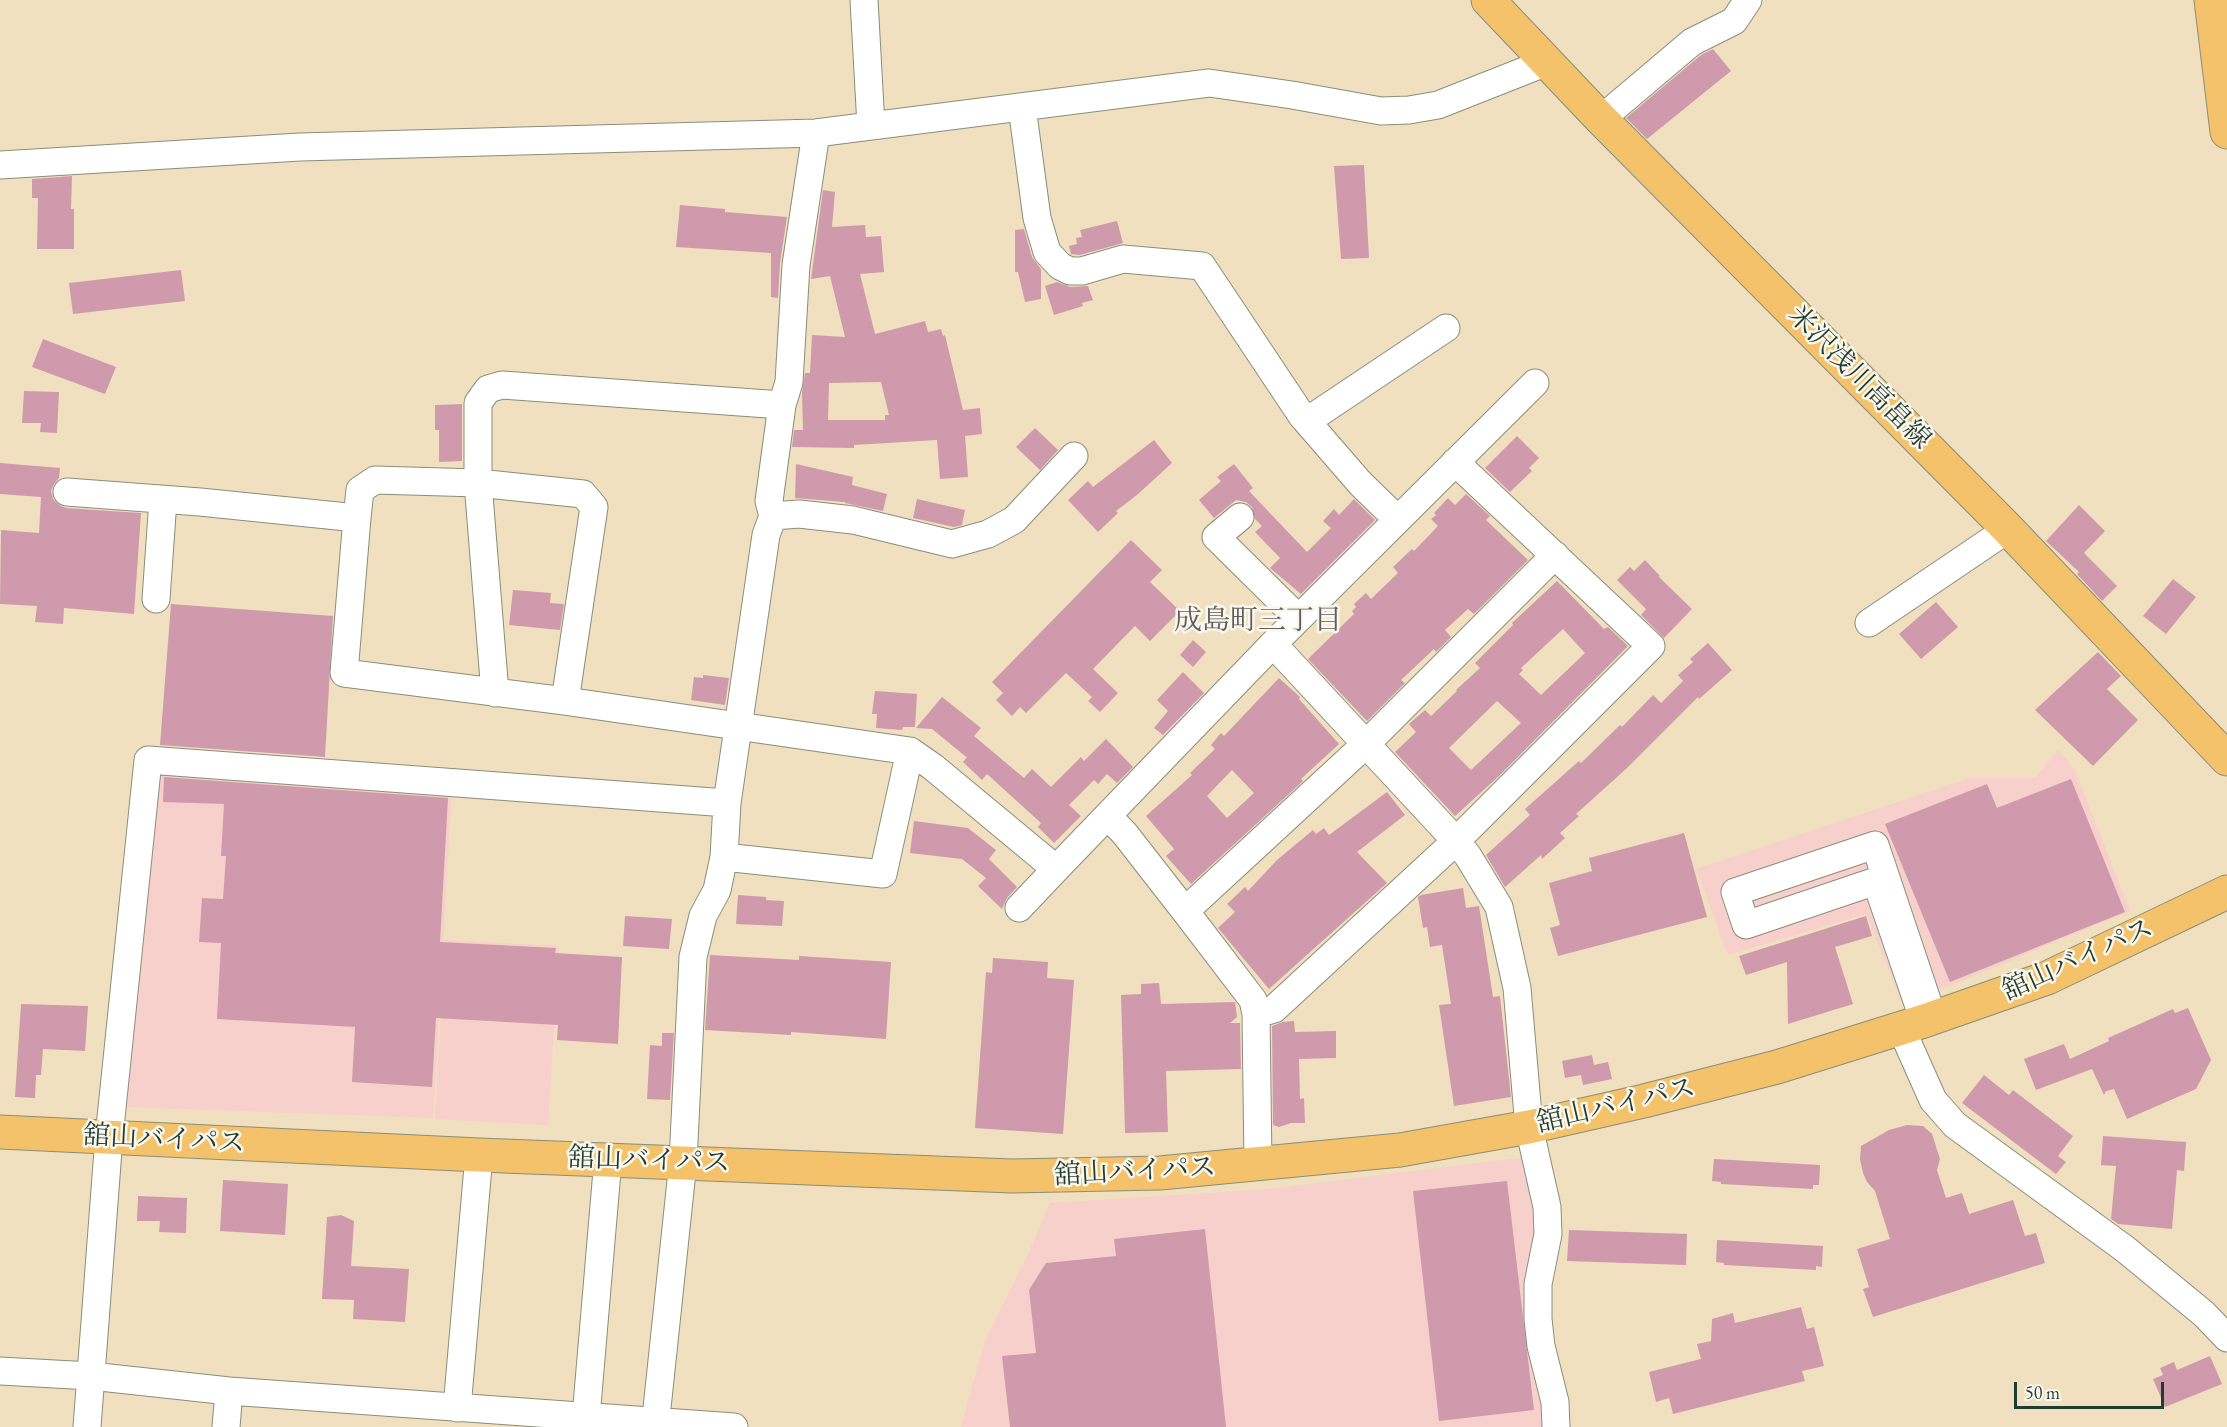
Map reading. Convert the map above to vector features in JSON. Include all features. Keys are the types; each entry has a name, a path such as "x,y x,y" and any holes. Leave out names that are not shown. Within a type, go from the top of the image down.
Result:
{"main road":[{"name":"米沢浅川高畠線","path":"1488,0 1601,118 2008,529 2227,759"},
{"path":"2211,0 2227,132"},
{"name":"舘山バイパス","path":"0,1132 479,1155 1012,1176 1160,1173 1400,1150 1529,1127 1644,1101 1777,1067 1919,1023 2047,978 2227,892"}],"street":[{"path":"864,0 871,126"},
{"path":"1601,118 1692,42 1734,21 1748,0"},
{"path":"0,165 300,147 816,133 1209,83 1381,111 1408,111 1438,105 1547,62"},
{"path":"1022,107 1037,218 1047,252 1060,266 1070,271 1082,271 1124,259 1202,266 1307,421 1359,483 1397,519"},
{"path":"656,1424 683,1162 693,957 703,916 717,890 724,857 727,803 766,535 773,516 769,501 782,405 789,382 795,265 816,133"},
{"path":"1307,421 1446,328"},
{"path":"1019,908 1298,618 1535,383"},
{"path":"495,693 478,483 478,403 488,389 502,385 782,405"},
{"path":"773,516 800,514 853,520 952,544 988,534 1014,520 1074,456"},
{"path":"1256,1014 1274,1009 1456,841 1650,646 1455,462"},
{"path":"565,701 594,507 583,494 478,483 375,480 360,490 344,673 565,701 910,751 933,767 1056,869"},
{"path":"67,492 200,502 357,518"},
{"path":"156,599 163,500"},
{"path":"1240,517 1216,537 1298,618"},
{"path":"1869,623 2008,529"},
{"path":"1185,911 1366,744 1555,555"},
{"path":"1273,644 1456,841 1468,856 1498,907 1517,988 1529,1127 1547,1208 1548,1234 1538,1284 1538,1319 1541,1346 1555,1402 1556,1427"},
{"path":"724,857 883,874 910,751"},
{"path":"87,1427 109,1137 148,760 727,803"},
{"path":"1108,816 1125,834 1253,1000 1256,1014 1258,1165"},
{"path":"1919,1023 1876,881 1746,924 1735,892 1875,845 1919,1023 1933,1100 1955,1125 2125,1249 2204,1314 2227,1338"},
{"path":"457,1408 479,1155"},
{"path":"586,1417 608,1159"},
{"path":"0,1371 91,1376 229,1391 393,1415 457,1408 656,1424 734,1427"},
{"path":"226,1427 229,1391"}],"shaded area":[{"path":"2058,750 2075,770 2130,911 1903,1005 1866,914 1728,955 1696,869 1970,778 2035,778"},
{"path":"150,764 452,788 433,1118 124,1107"},
{"path":"445,940 559,946 548,1125 435,1119"},
{"path":"1527,1157 1542,1205 1550,1427 961,1427 984,1343 1028,1254 1050,1203 1268,1189"}],"building":[{"path":"1713,49 1731,71 1647,139 1626,118 1701,55"},
{"path":"1364,165 1369,258 1341,259 1334,166"},
{"path":"72,176 71,209 74,209 74,249 37,249 38,198 32,198 32,179"},
{"path":"823,190 835,192 832,227 865,225 866,237 881,236 884,272 860,274 875,334 925,321 928,332 941,329 943,336 945,335 963,410 980,408 982,434 965,436 968,477 940,479 937,440 854,445 854,448 792,447 794,430 803,430 802,392 805,373 810,373 812,335 845,337 830,276 811,279","holes":["881,382 889,415 885,415 885,420 828,420 829,383"]},
{"path":"680,205 725,209 725,212 787,217 780,263 778,298 771,297 771,253 676,247"},
{"path":"1117,221 1123,243 1080,255 1071,254 1069,246 1077,244 1076,238 1082,237 1080,230"},
{"path":"1024,229 1032,257 1041,269 1041,299 1025,302 1018,272 1015,272 1015,230"},
{"path":"181,270 185,301 73,314 69,283"},
{"path":"1057,282 1070,287 1088,286 1093,300 1082,303 1083,306 1054,315 1045,286"},
{"path":"43,339 116,367 105,394 32,367"},
{"path":"24,391 59,392 57,433 40,432 41,423 22,423"},
{"path":"462,404 462,461 439,462 439,430 435,430 435,405"},
{"path":"1035,428 1058,450 1040,470 1016,447"},
{"path":"1517,436 1539,458 1529,468 1532,471 1510,492 1485,468"},
{"path":"1154,440 1172,463 1116,511 1118,513 1098,532 1068,500 1088,481 1093,487"},
{"path":"0,463 60,468 59,478 51,491 53,499 66,508 141,513 134,614 64,608 63,624 35,622 37,606 0,604 1,530 39,533 41,497 0,494"},
{"path":"796,464 853,477 852,485 887,494 883,511 845,502 795,498"},
{"path":"1234,464 1253,488 1249,491 1307,552 1331,528 1323,521 1334,509 1339,515 1354,499 1375,520 1301,594 1270,568 1280,558 1255,532 1262,526 1255,519 1252,507 1246,502 1236,500 1214,518 1199,500 1221,481 1217,477"},
{"path":"1466,494 1490,516 1486,520 1528,560 1474,614 1468,609 1445,630 1451,637 1436,652 1434,649 1401,680 1405,683 1367,721 1308,659 1354,614 1352,611 1356,607 1354,604 1366,593 1371,599 1398,573 1393,567 1412,549 1414,551 1438,526 1431,519 1448,498 1455,505"},
{"path":"917,499 965,510 962,525 954,527 913,518"},
{"path":"2079,505 2105,531 2084,553 2117,586 2102,601 2077,574 2079,572 2046,541"},
{"path":"1131,540 1162,570 1150,582 1180,611 1150,641 1135,626 1093,669 1118,693 1100,712 1088,701 1092,697 1066,673 1026,713 1020,707 1012,716 996,700 1003,693 992,682"},
{"path":"1645,560 1692,609 1664,638 1641,615 1646,609 1617,580 1630,567 1634,571"},
{"path":"2173,579 2196,597 2166,634 2143,616"},
{"path":"1557,581 1604,629 1608,627 1628,646 1499,776 1455,816 1395,752 1416,732 1409,724 1425,710 1431,716 1457,691 1480,668 1475,663 1513,625 1512,623","holes":["1563,629 1585,653 1541,695 1519,674 1523,670 1521,668","1497,701 1521,723 1471,770 1449,748"]},
{"path":"513,590 551,593 550,603 564,604 560,630 509,625"},
{"path":"1936,602 1958,627 1921,659 1899,634"},
{"path":"171,604 333,616 325,757 160,745"},
{"path":"1193,640 1206,652 1193,667 1180,655"},
{"path":"1708,643 1732,670 1699,699 1698,697 1626,769 1576,814 1579,816 1560,833 1565,838 1542,859 1541,855 1505,887 1486,855 1530,815 1525,809 1579,761 1581,763 1620,725 1622,727 1653,695 1661,703 1683,681 1678,675 1693,662 1690,659"},
{"path":"2098,652 2121,676 2107,689 2138,720 2093,766 2035,710"},
{"path":"1183,672 1204,693 1163,735 1154,728 1168,711 1157,700"},
{"path":"703,675 729,678 725,705 691,700 694,677 703,678"},
{"path":"1279,678 1300,697 1299,699 1339,744 1301,779 1303,781 1191,884 1166,856 1174,849 1146,816 1192,775 1190,773 1215,749 1211,745 1221,733 1224,736","holes":["1232,770 1254,793 1227,818 1207,796"]},
{"path":"875,691 917,694 915,727 903,727 902,730 876,728 877,714 872,714"},
{"path":"942,697 981,728 974,736 1024,778 1032,769 1051,787 1081,757 1084,761 1106,739 1133,767 1117,783 1107,774 1098,784 1094,780 1069,805 1081,816 1054,843 1038,827 1041,823 987,774 982,780 963,762 967,757 932,729 916,728"},
{"path":"164,777 448,798 440,942 556,948 555,953 622,957 618,1044 557,1040 558,1025 436,1018 432,1087 352,1082 355,1027 217,1019 221,943 199,942 202,898 223,899 226,856 221,856 224,804 163,802"},
{"path":"2071,779 2125,912 1950,982 1885,824 1987,784 1997,808"},
{"path":"1387,792 1405,815 1357,852 1387,883 1269,989 1218,928 1235,912 1227,904 1245,887 1248,891 1277,860 1313,830 1316,834 1324,828 1329,835"},
{"path":"914,821 968,828 996,850 989,859 1017,887 1007,898 1002,909 978,886 986,878 962,859 910,853"},
{"path":"1684,833 1707,917 1558,956 1550,928 1560,925 1549,883 1592,871 1589,858"},
{"path":"1463,888 1466,908 1479,906 1493,997 1500,996 1511,1097 1454,1106 1439,1005 1451,1004 1442,945 1430,947 1427,927 1423,928 1418,897"},
{"path":"738,895 784,901 782,926 736,924"},
{"path":"625,916 672,919 669,949 623,946"},
{"path":"1866,916 1872,936 1835,947 1853,1004 1788,1024 1787,962 1746,975 1739,956"},
{"path":"710,955 799,960 799,956 891,962 886,1039 791,1032 791,1035 705,1030"},
{"path":"993,958 1048,962 1047,978 1074,980 1063,1134 975,1128 986,972 992,973"},
{"path":"1159,983 1161,1004 1235,1002 1237,1017 1230,1023 1240,1023 1241,1069 1166,1071 1168,1132 1125,1133 1121,995 1141,994 1141,984"},
{"path":"21,1004 88,1006 85,1051 43,1049 41,1075 36,1075 35,1098 15,1097"},
{"path":"2188,1008 2211,1060 2196,1089 2127,1119 2114,1089 2106,1091 2104,1095 2092,1069 2036,1090 2024,1059 2064,1044 2070,1059 2109,1041 2108,1038 2173,1009 2175,1013"},
{"path":"1294,1021 1295,1032 1336,1031 1336,1058 1299,1059 1300,1099 1304,1098 1305,1123 1291,1123 1279,1127 1273,1125 1272,1026"},
{"path":"662,1033 674,1033 670,1100 647,1099 650,1045 662,1046"},
{"path":"1592,1055 1594,1065 1608,1062 1612,1079 1583,1085 1581,1075 1565,1078 1562,1061"},
{"path":"1984,1075 2009,1095 2013,1090 2073,1136 2058,1156 2066,1162 2056,1174 1962,1103"},
{"path":"1907,1125 1923,1126 1932,1134 1940,1159 1937,1170 1946,1198 1962,1193 1969,1214 2013,1200 2025,1236 2036,1233 2045,1263 1873,1317 1863,1289 1869,1287 1857,1249 1890,1239 1875,1191 1863,1173 1860,1159 1861,1146 1889,1130"},
{"path":"2103,1136 2186,1142 2184,1171 2177,1170 2172,1229 2118,1224 2111,1219 2116,1166 2101,1165"},
{"path":"1714,1159 1820,1165 1819,1185 1813,1185 1813,1189 1721,1184 1721,1182 1712,1181"},
{"path":"223,1180 288,1184 285,1235 220,1231"},
{"path":"1507,1181 1534,1410 1439,1421 1413,1191"},
{"path":"138,1196 187,1198 186,1233 159,1232 160,1221 137,1221"},
{"path":"341,1215 354,1221 351,1266 409,1269 405,1322 353,1319 354,1300 322,1299 327,1217"},
{"path":"1205,1229 1226,1427 1010,1427 1002,1356 1036,1353 1029,1290 1046,1263 1116,1256 1114,1239"},
{"path":"1569,1230 1687,1234 1686,1265 1567,1261"},
{"path":"1717,1240 1823,1246 1822,1267 1816,1266 1816,1270 1724,1265 1724,1263 1716,1262"},
{"path":"1801,1307 1807,1329 1814,1327 1824,1366 1802,1371 1805,1381 1673,1414 1669,1398 1656,1402 1649,1372 1701,1359 1697,1344 1711,1341 1712,1319 1733,1313 1735,1323"},
{"path":"2210,1356 2222,1384 2165,1407 2153,1379 2163,1375 2160,1368 2174,1362 2177,1370"}],"district":[{"name":"成島町三丁目","path":"1258,621"}]}
